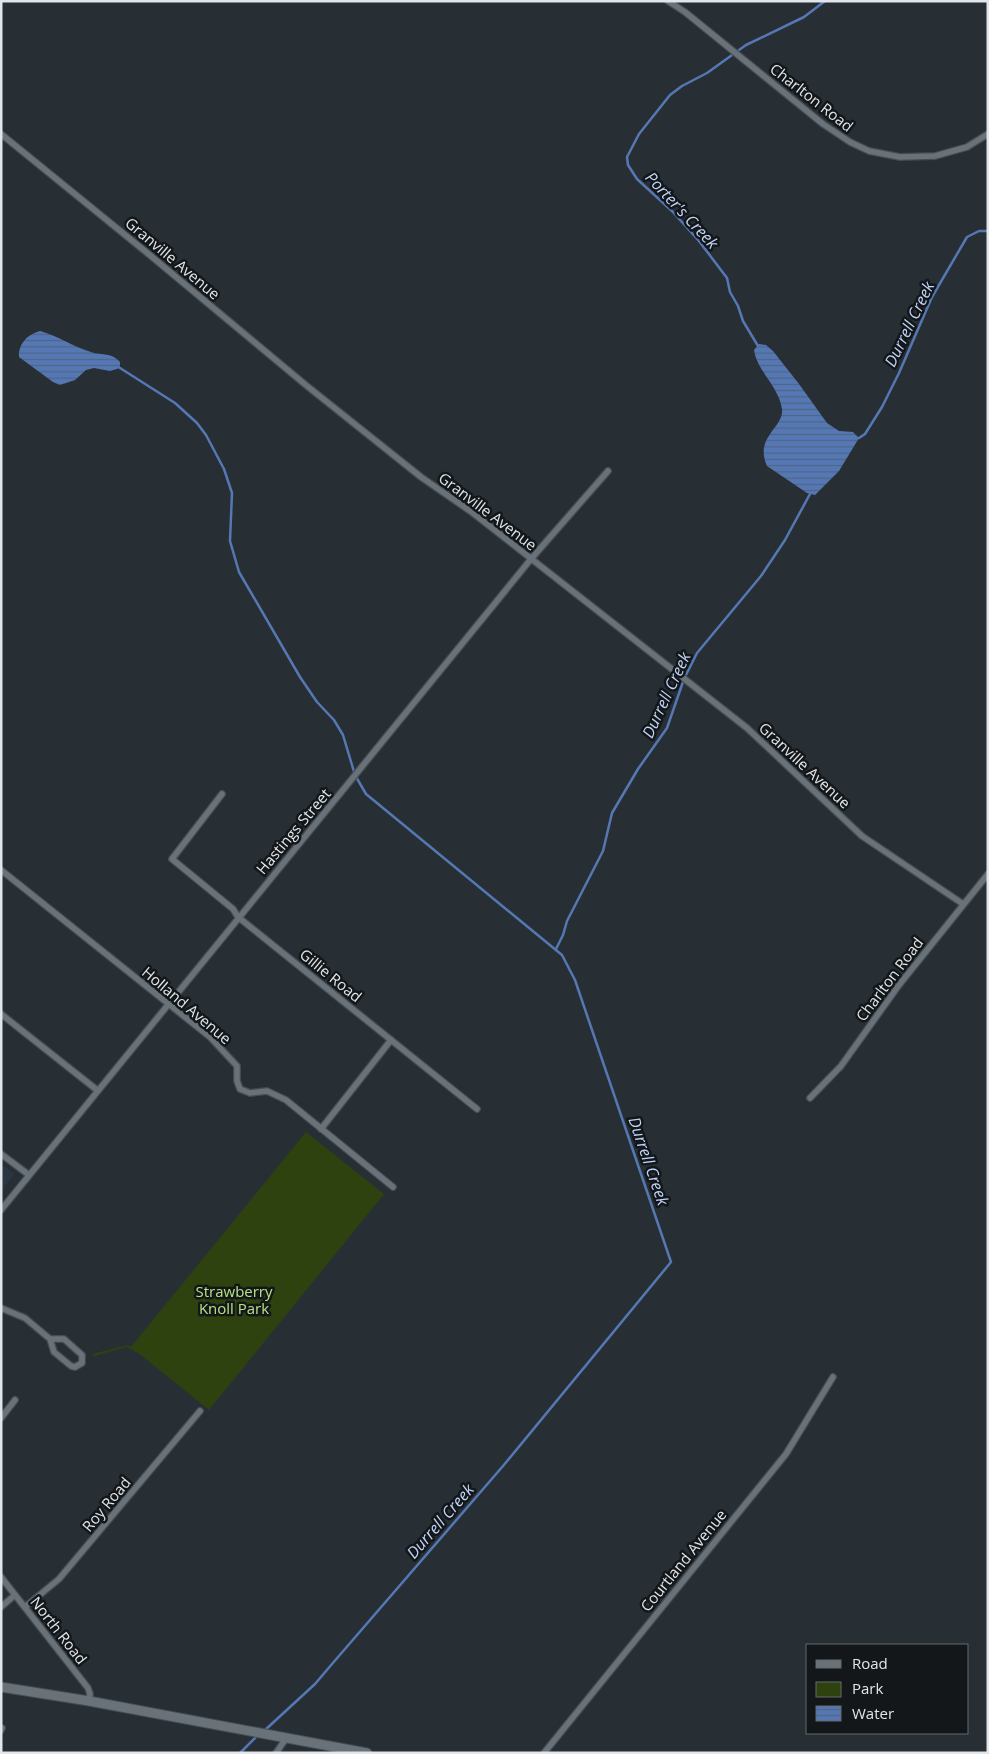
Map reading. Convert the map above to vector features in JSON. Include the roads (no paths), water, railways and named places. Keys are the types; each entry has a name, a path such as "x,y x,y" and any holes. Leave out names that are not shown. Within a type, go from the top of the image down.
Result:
{"main road":[{"path":"1,1686 367,1753"}],"street":[{"name":"Charlton Road","path":"668,1 685,12 822,124 850,142 869,151 900,156 936,156 967,147 988,134"},
{"name":"Granville Avenue","path":"1,134 159,262 307,386 421,477 473,513 746,728 862,836 963,904"},
{"name":"Hastings Street","path":"1,1210 531,559 608,471"},
{"name":"Gillie Road","path":"222,794 172,858 233,909 238,917 477,1108"},
{"name":"Holland Avenue","path":"1,870 210,1037 237,1066 237,1081 240,1089 250,1094 267,1091 286,1100 393,1187"},
{"name":"Charlton Road","path":"810,1098 841,1066 899,985 988,874"},
{"path":"1,1014 98,1090"},
{"path":"321,1128 391,1040"},
{"path":"1,1154 29,1175"},
{"path":"1,1308 25,1318 50,1339 54,1352 70,1366 75,1367 82,1363 82,1355 64,1339 50,1339"},
{"name":"Courtland Avenue","path":"544,1753 786,1454 833,1377"},
{"path":"1,1418 15,1400"},
{"name":"Roy Road","path":"25,1607 59,1579 200,1411"},
{"name":"North Road","path":"1,1577 88,1688 90,1694 89,1701"},
{"path":"1,1606 15,1595"},
{"path":"276,1753 286,1737"}],"water":[{"path":"40,331 84,350 113,357 120,362 120,368 110,371 94,368 86,370 75,380 60,385 53,382 19,357 20,348 25,340 32,334"},
{"path":"759,344 766,345 773,351 827,423 839,431 853,432 859,438 839,471 815,495 807,493 767,466 764,448 770,434 779,422 782,409 777,393 756,358 754,350"}],"waterway":[{"name":"Porter's Creek","path":"758,346 743,321 738,306 730,292 727,278 699,241 672,211 637,179 628,165 627,157 639,134 670,95 682,86 707,73 746,45 804,17 825,1"},
{"name":"Durrell Creek","path":"859,438 865,434 882,407 932,297 967,237 979,231 988,231"},
{"name":"Durrell Creek","path":"120,368 175,403 197,423 206,435 224,469 232,493 230,541 239,572 300,677 317,702 334,720 343,735 355,775 366,794 562,955 575,980 671,1262 503,1466 315,1684 264,1731"},
{"name":"Durrell Creek","path":"556,949 567,921 603,851 612,813 638,769 667,728 684,679 697,653 761,576 785,540 810,494"},
{"name":"Durrell Creek","path":"240,1753 259,1734"}],"park label":[{"name":"Strawberry Knoll Park","path":"234,1300"}]}
